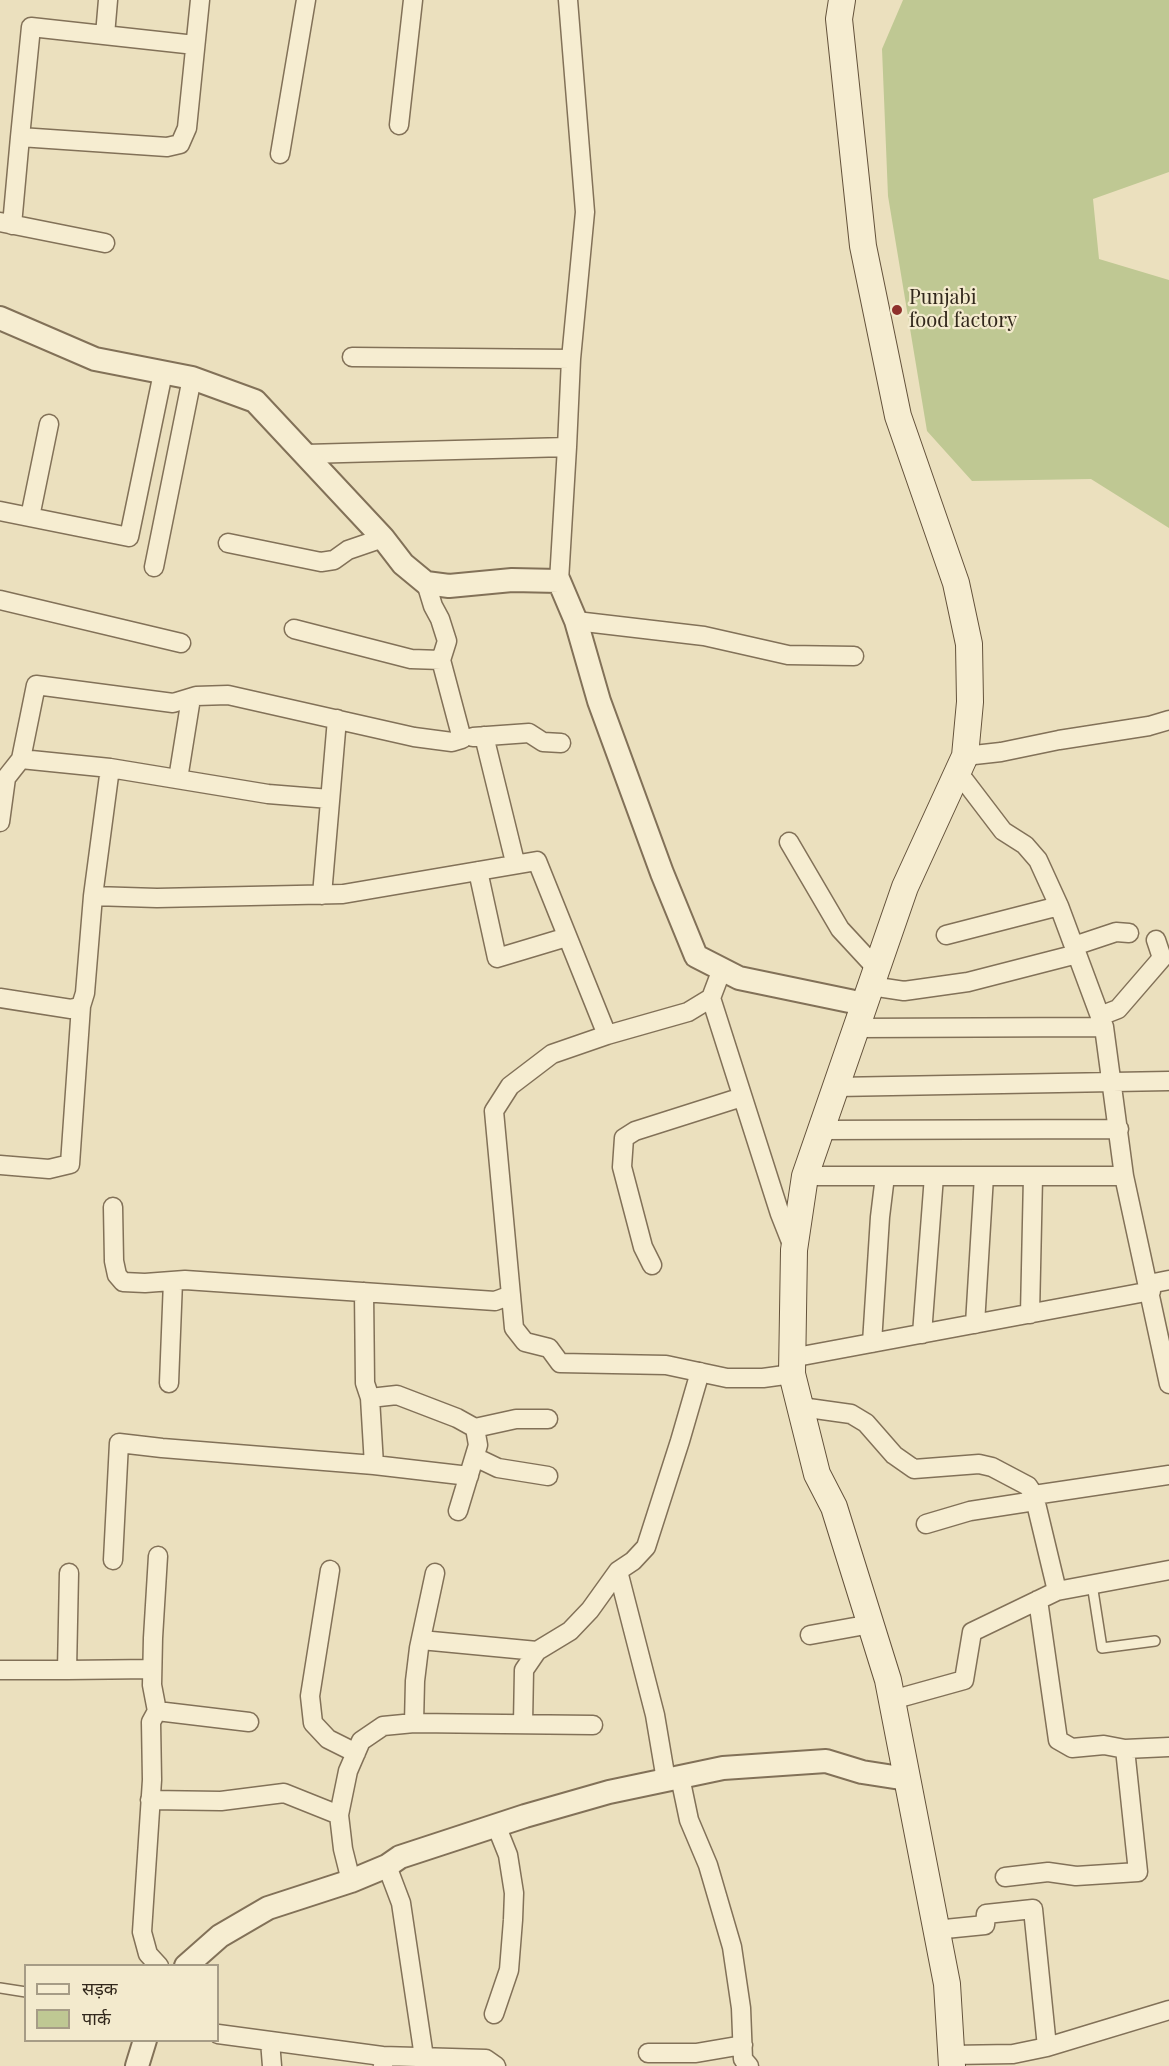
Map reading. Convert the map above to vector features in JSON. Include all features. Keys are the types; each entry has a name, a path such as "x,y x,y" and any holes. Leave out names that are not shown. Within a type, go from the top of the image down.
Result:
{"main road":[{"path":"842,0 839,19 863,246 898,416 956,583 969,644 970,702 962,764 905,887 805,1176 794,1250 792,1366 817,1474 834,1507 888,1680 946,1984 952,2060"}],"street":[{"path":"105,35 108,0"},
{"path":"20,137 167,147 180,144 187,128 200,0"},
{"path":"280,154 306,0"},
{"path":"399,125 413,0"},
{"path":"567,0 585,212 572,359 559,581 576,621 599,701 666,884 696,956 739,978 871,987 904,992 968,982 1076,950 1116,932 1129,933"},
{"path":"105,243 6,224 20,137 31,27 195,45"},
{"path":"0,318 95,359 192,378 255,401 383,538 403,564 426,583 449,586 512,580 559,581"},
{"path":"352,357 572,359"},
{"path":"0,511 129,537 163,374"},
{"path":"154,567 192,378"},
{"path":"154,420 183,426"},
{"path":"30,517 49,424"},
{"path":"306,454 567,447"},
{"path":"228,543 321,562 334,560 348,550 383,538"},
{"path":"426,583 447,640 441,660 462,739"},
{"path":"0,600 182,643"},
{"path":"576,621 704,636 788,655 854,656"},
{"path":"294,629 411,659 441,660"},
{"path":"0,822 6,778 21,759 36,685 173,703 191,698 228,695 414,737 452,742 484,736 529,733 543,742 561,743"},
{"path":"178,779 191,698"},
{"path":"322,895 337,719"},
{"path":"1169,720 1149,726 1001,752 962,764 1003,831 1025,845 1038,860 1059,906 1102,1021 1124,1176 1150,1288 1164,1336 1169,1384"},
{"path":"484,736 514,858 519,864"},
{"path":"21,759 110,768 296,798 330,799"},
{"path":"0,1165 49,1169 70,1164 81,1006 85,993 93,896 110,768"},
{"path":"789,842 871,987"},
{"path":"93,896 157,898 343,894 537,861 608,1035"},
{"path":"478,872 497,958 567,937"},
{"path":"946,935 1059,906"},
{"path":"856,1028 1102,1021 1118,1009 1162,958 1156,940"},
{"path":"722,969 711,998 688,1012 552,1054 510,1086 494,1111 514,1329 525,1342 549,1348 560,1363 666,1365 727,1378 763,1378 792,1366 872,1343 1030,1314 1150,1288 1169,1280"},
{"path":"0,998 71,1008 81,1006"},
{"path":"711,998 780,1214 794,1250"},
{"path":"836,1087 1169,1081"},
{"path":"652,1265 643,1247 622,1167 624,1138 635,1131 742,1097"},
{"path":"821,1130 1119,1129"},
{"path":"805,1176 1124,1176"},
{"path":"872,1343 880,1217 885,1176"},
{"path":"922,1334 934,1176"},
{"path":"975,1324 984,1176"},
{"path":"1030,1314 1033,1177"},
{"path":"113,1207 114,1261 117,1275 123,1282 173,1281 495,1301 511,1295"},
{"path":"169,1383 173,1281"},
{"path":"364,1292 365,1383 370,1398 374,1466"},
{"path":"524,1724 524,1670 537,1651 570,1631 590,1610 618,1571 646,1547 700,1372"},
{"path":"370,1398 397,1395 457,1418 475,1428 516,1419 548,1419"},
{"path":"801,1407 851,1414 866,1423 894,1455 914,1469 979,1464 992,1467 1028,1486 1034,1498 1057,1591"},
{"path":"458,1511 478,1445 475,1428"},
{"path":"113,1560 119,1443 469,1476"},
{"path":"475,1456 498,1468 548,1476"},
{"path":"926,1524 970,1511 1034,1498 1169,1475"},
{"path":"158,1556 152,1669 157,1711 151,1722 150,1800 142,1932 148,1954 158,1964"},
{"path":"330,1570 310,1696 313,1723 328,1739 356,1753"},
{"path":"892,1700 964,1680 972,1632 1057,1591 1169,1570"},
{"path":"618,1571 673,1779 708,1865 732,1947 741,2008 743,2059 749,2066"},
{"path":"67,1670 69,1573"},
{"path":"414,1723 415,1681 435,1573"},
{"path":"1038,1600 1058,1740 1072,1748 1104,1745 1125,1749 1169,1747"},
{"path":"810,1635 871,1624"},
{"path":"421,1640 537,1651"},
{"path":"0,1670 152,1669"},
{"path":"157,1711 249,1722"},
{"path":"351,1881 343,1849 339,1815 348,1771 361,1741 383,1726 414,1723 593,1725"},
{"path":"1005,1877 1048,1872 1076,1876 1138,1872 1125,1749"},
{"path":"187,1964 220,1936 268,1908 351,1881 387,1866 400,1857 496,1825 609,1792 723,1768 826,1761 862,1772 907,1779"},
{"path":"150,1800 221,1801 284,1793 339,1815"},
{"path":"494,2014 509,1970 513,1920 513,1893 508,1856 496,1825"},
{"path":"387,1866 400,1903 424,2057"},
{"path":"935,1930 986,1925 986,1914 1033,1909 1047,2047"},
{"path":"952,2060 1013,2054 1047,2047 1169,2010"},
{"path":"219,2034 383,2061 424,2057 486,2059 496,2066"},
{"path":"270,2041 272,2066"},
{"path":"137,2066 144,2042"},
{"path":"657,2057 743,2045"}],"lane":[{"path":"1092,1584 1102,1648 1155,1641"},
{"path":"0,1988 24,1992"}],"green space":[{"path":"903,0 1169,0 1169,172 1093,199 1099,259 1169,280 1169,528 1091,479 972,481 927,431 888,196 882,49"}],"place":[{"name":"Punjabi food factory","path":"897,310"}]}
